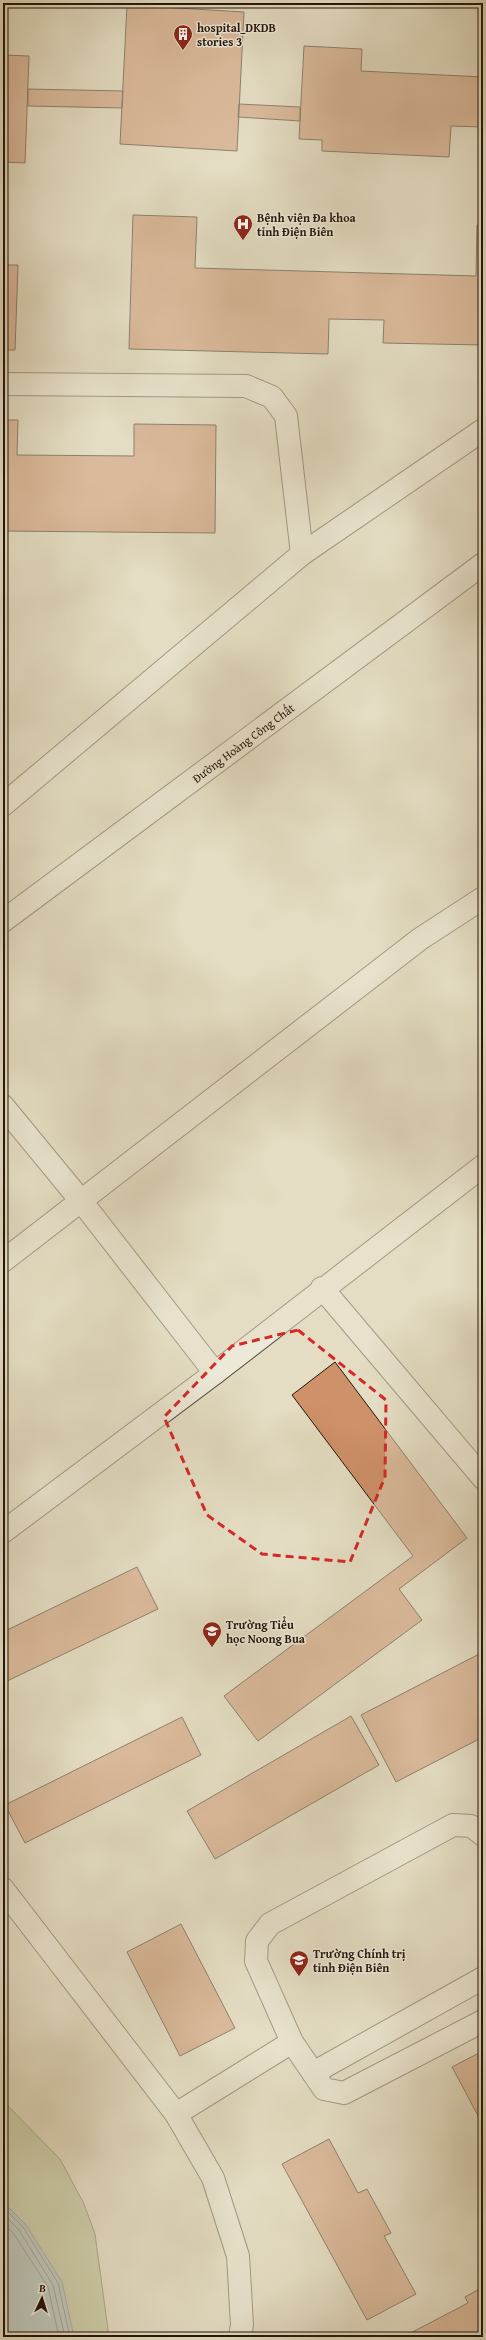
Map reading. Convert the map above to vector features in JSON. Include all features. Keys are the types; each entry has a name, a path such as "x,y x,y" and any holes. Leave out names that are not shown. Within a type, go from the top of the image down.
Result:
{"street":[{"path":"3,384 246,386 272,397 286,416 302,554"},
{"path":"3,805 302,554 483,430"},
{"name":"Đường Hoàng Công Chất","path":"3,921 483,564"},
{"path":"3,1261 82,1202 420,939 483,898"},
{"path":"3,1106 82,1202 215,1373"},
{"path":"3,1532 215,1373 322,1288 483,1166"},
{"path":"322,1288 483,1478"},
{"path":"483,1835 471,1826 453,1825 270,1924 257,1941 256,1961 292,2042 324,2089 344,2093 483,2021"},
{"path":"3,1890 176,2114 214,2178 238,2256 242,2325 240,2337"},
{"path":"313,2073 483,1978"},
{"path":"176,2114 292,2042"}],"highlighted area":[{"path":"298,1330 386,1400 385,1477 350,1562 262,1554 207,1515 164,1417 232,1346"}],"green space":[{"path":"3,2101 60,2159 84,2204 95,2234 109,2337 3,2337"}],"water":[{"path":"3,2202 26,2225 62,2282 74,2337 3,2337"}],"building":[{"name":"hospital_DKDB stories 3","path":"127,5 244,12 237,151 120,144"},
{"path":"304,46 362,49 361,71 483,77 483,127 451,126 449,157 322,151 322,140 299,139"},
{"path":"3,55 29,56 25,163 3,162"},
{"path":"28,89 123,91 122,108 28,106"},
{"path":"239,104 300,107 300,121 238,117"},
{"path":"133,215 197,217 195,268 476,276 477,225 483,225 483,345 383,343 384,320 329,319 328,354 129,349"},
{"path":"3,265 18,265 15,350 3,350"},
{"path":"3,420 18,420 17,455 134,456 134,424 216,425 215,533 3,531"},
{"path":"335,1362 467,1538 399,1589 422,1620 258,1741 224,1696 413,1556 292,1395"},
{"path":"137,1567 158,1609 3,1683 3,1632"},
{"path":"483,1652 483,1737 396,1782 361,1715"},
{"path":"351,1716 379,1765 215,1859 187,1811"},
{"path":"182,1717 201,1755 25,1843 5,1805"},
{"path":"181,1924 235,2028 180,2056 127,1952"},
{"path":"483,2051 483,2125 452,2067"},
{"path":"329,2139 358,2193 367,2189 391,2233 384,2236 416,2294 367,2320 282,2164"},
{"path":"483,2287 483,2337 403,2337 468,2303 465,2297"}],"place":[{"name":"hospital_DKDB stories 3","path":"183,51"},
{"name":"Bệnh viện Đa khoa tỉnh Điện Biên","path":"243,241"},
{"name":"Trường Tiểu học Noong Bua","path":"212,1648"},
{"name":"Trường Chính trị tỉnh Điện Biên","path":"299,1977"}]}
